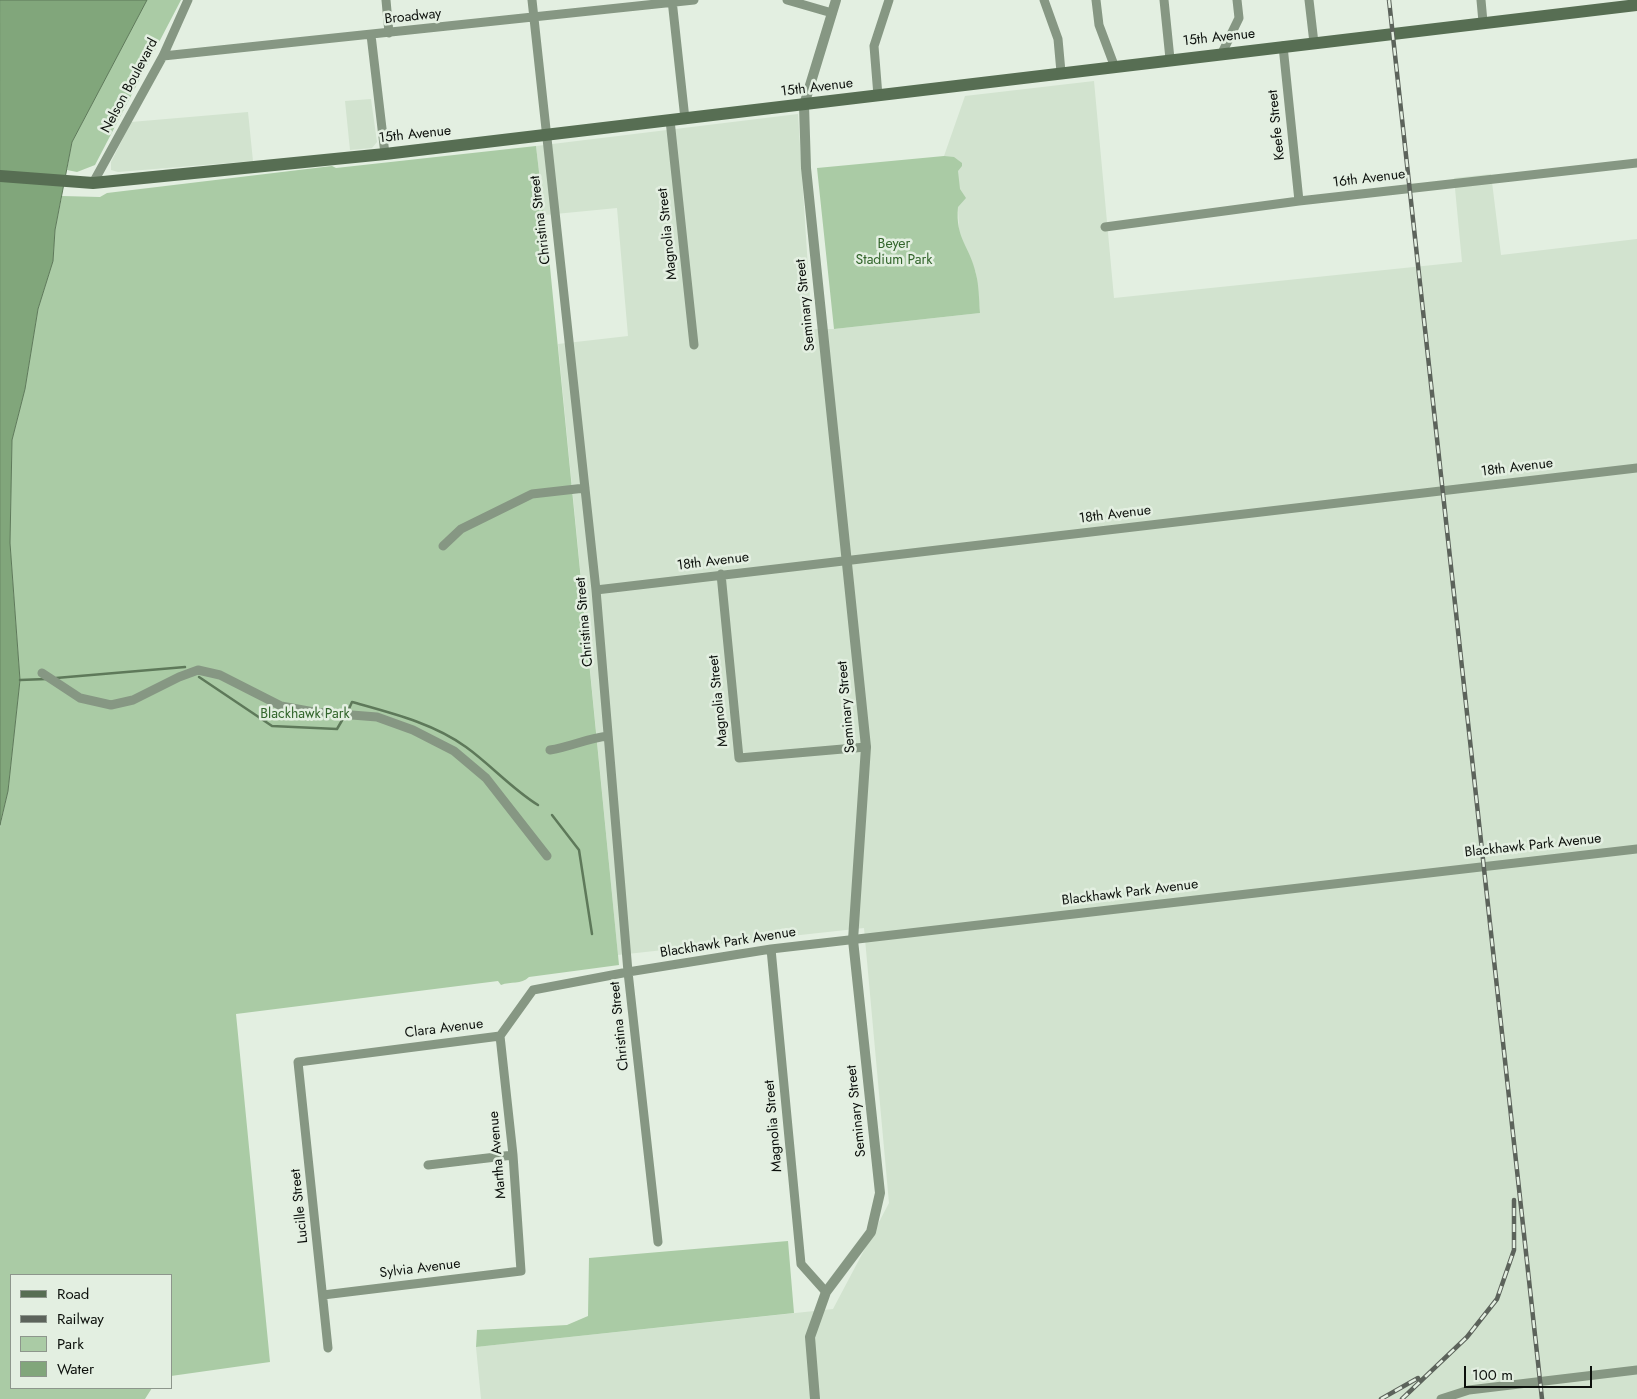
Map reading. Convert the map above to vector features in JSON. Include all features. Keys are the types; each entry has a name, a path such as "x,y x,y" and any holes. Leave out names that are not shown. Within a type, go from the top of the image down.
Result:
{"main road":[{"name":"15th Avenue","path":"0,176 93,183 384,154 878,96 1114,65 1637,5"}],"street":[{"name":"Nelson Boulevard","path":"93,183 163,56 188,0"},
{"path":"386,0 390,33"},
{"name":"Christina Street","path":"532,0 545,136 596,590 628,972 658,1242"},
{"name":"Broadway","path":"163,56 694,0"},
{"path":"787,0 832,13"},
{"name":"Seminary Street","path":"815,1399 810,1337 826,1292 871,1232 880,1193 853,940 866,747 806,168 804,105 836,0"},
{"path":"878,96 874,46 889,0"},
{"path":"1044,0 1058,39 1061,72"},
{"path":"1096,0 1099,25 1114,65"},
{"path":"1164,0 1170,59"},
{"path":"1222,53 1239,18 1237,0"},
{"path":"1309,0 1314,43"},
{"path":"1481,0 1483,22"},
{"path":"672,1 685,118"},
{"path":"371,35 384,154"},
{"name":"Keefe Street","path":"1283,46 1299,201"},
{"name":"Magnolia Street","path":"670,120 694,345"},
{"name":"16th Avenue","path":"1105,227 1299,201 1637,163"},
{"name":"18th Avenue","path":"596,590 1637,468"},
{"path":"443,546 461,528 532,494 585,488"},
{"name":"Magnolia Street","path":"721,574 739,758 866,747"},
{"path":"42,673 80,698 111,705 133,700 178,677 198,670 220,675 281,706 314,712 377,717 413,730 454,751 486,778 547,856"},
{"path":"550,750 591,737 608,736"},
{"name":"Blackhawk Park Avenue","path":"628,972 772,949 1637,848"},
{"name":"Magnolia Street","path":"772,949 801,1264 826,1292"},
{"name":"Clara Avenue","path":"298,1062 500,1036 533,990 628,972"},
{"name":"Martha Avenue","path":"500,1036 513,1155 521,1271"},
{"name":"Lucille Street","path":"298,1062 328,1348"},
{"path":"428,1165 513,1155"},
{"name":"Sylvia Avenue","path":"323,1295 521,1271"},
{"path":"1441,1399 1469,1390 1637,1370"}],"shaded area":[{"path":"1094,81 1114,298 1462,262 1454,178 1491,174 1501,255 1637,239 1637,1399 481,1399 476,1347 833,1309 889,1203 864,928 618,955 558,344 628,336 617,208 545,215 550,267 536,146 798,114 812,329 834,329 980,313 976,273 959,234 958,207 944,156 965,96"},
{"path":"371,99 377,142 372,148 350,150 345,101"},
{"path":"248,112 253,161 118,172 111,170 111,162 131,122"}],"green space":[{"path":"147,0 181,0 95,165 77,172 67,170 72,142"},
{"name":"Blackhawk Park","path":"536,146 550,267 619,965 529,977 523,981 501,985 498,981 236,1014 270,1362 172,1376 172,1274 10,1274 10,1389 151,1389 145,1399 0,1399 0,827 8,791 20,680 10,543 12,440 25,389 38,309 53,261 55,230 62,196 100,197 107,193 332,166 336,168"},
{"name":"Beyer Stadium Park","path":"944,156 954,157 962,163 958,171 960,189 966,198 958,207 959,227 976,274 980,313 834,329 817,168"},
{"path":"788,1241 794,1313 476,1347 477,1330 567,1325 588,1316 589,1258"}],"water":[{"path":"0,0 147,0 72,142 55,230 53,261 38,309 25,389 12,440 10,543 20,680 8,791 0,825"}],"waterway":[{"path":"56,678 185,667"},
{"path":"199,677 272,726 337,729 344,717"},
{"path":"20,680 46,679"},
{"path":"347,713 352,702 382,710 440,731 466,747 519,792 538,805"},
{"path":"552,815 579,850 592,934"}],"railway":[{"path":"1389,0 1542,1399"},
{"path":"1402,1399 1467,1337 1497,1299 1514,1250 1514,1200"},
{"path":"1381,1399 1418,1378"}]}
